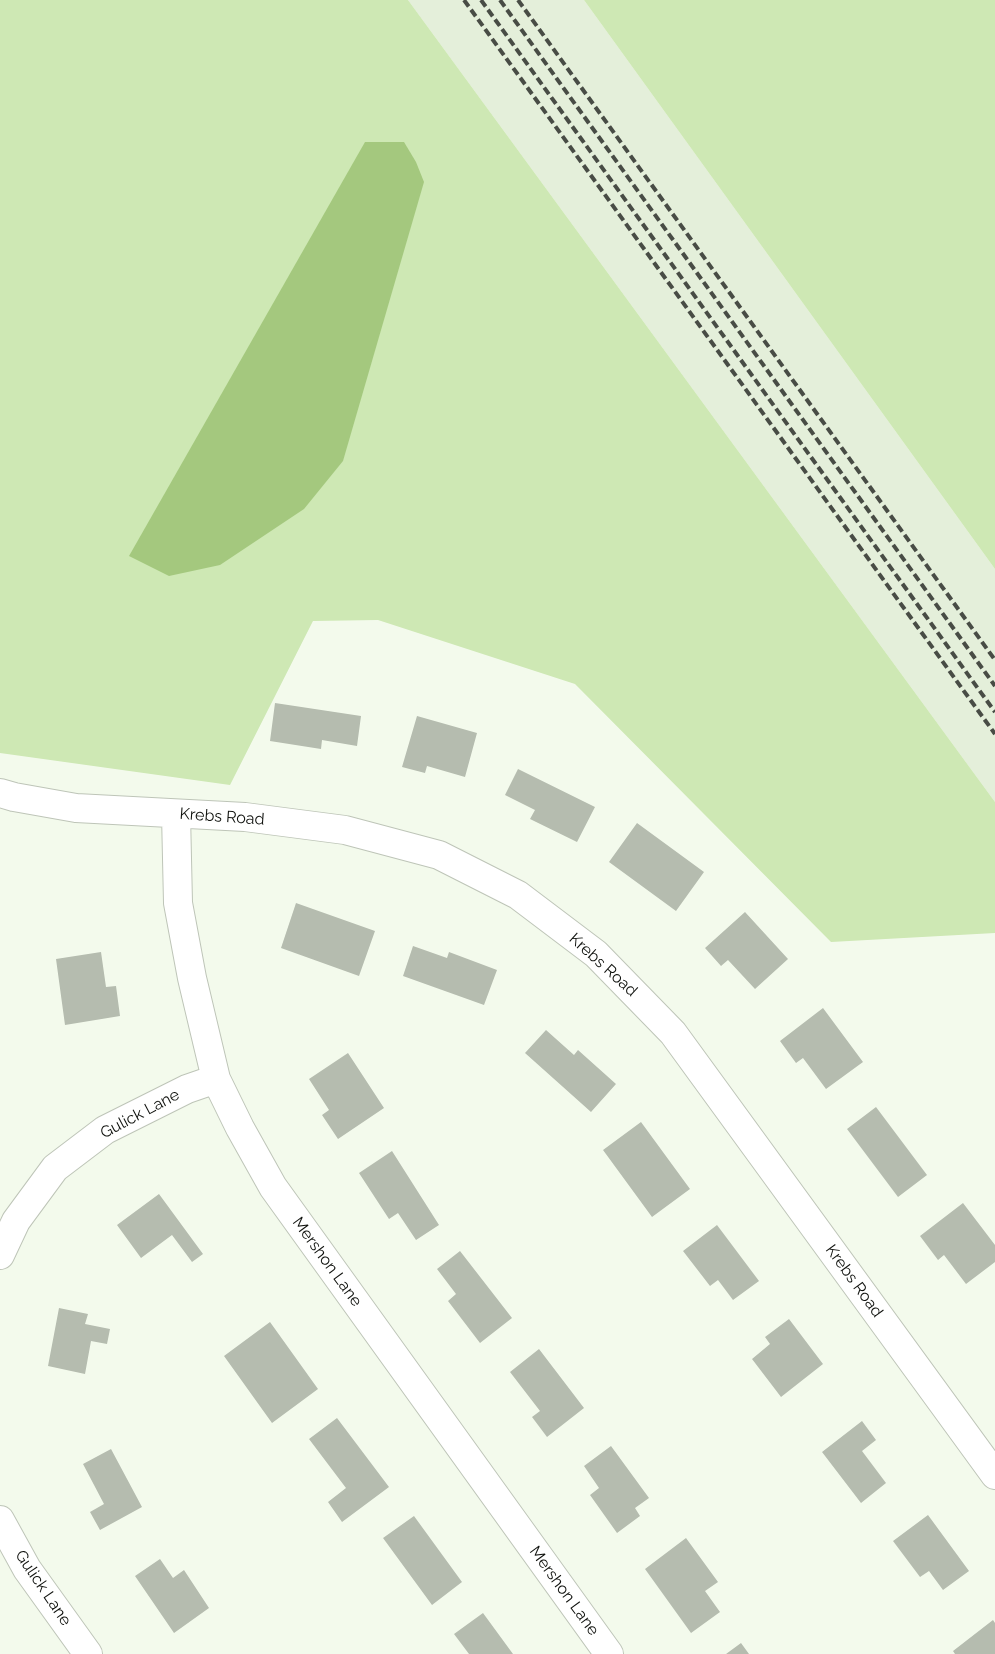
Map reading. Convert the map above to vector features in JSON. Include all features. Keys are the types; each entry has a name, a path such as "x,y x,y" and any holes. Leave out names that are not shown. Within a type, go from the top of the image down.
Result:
{"street":[{"name":"Krebs Road","path":"0,793 76,808 245,817 345,830 439,855 518,894 596,954 673,1033 995,1475"},
{"name":"Mershon Lane","path":"176,814 178,903 192,978 216,1078 240,1128 273,1187 609,1654"},
{"name":"Gulick Lane","path":"0,1255 16,1221 55,1168 105,1130 187,1089 216,1078"},
{"name":"Gulick Lane","path":"0,1520 27,1569 88,1654"}],"shaded area":[{"path":"0,0 408,0 995,802 995,933 831,942 575,684 378,620 313,621 230,785 0,753"},
{"path":"408,0 584,0 995,569 995,802"},
{"path":"584,0 995,0 995,569"},
{"path":"365,142 404,142 416,162 424,182 343,461 304,509 220,565 169,576 129,556"}],"building":[{"path":"275,703 361,716 357,746 322,740 321,749 270,741"},
{"path":"417,716 477,733 465,777 427,766 425,773 402,767"},
{"path":"518,769 595,807 577,842 530,819 535,810 505,795"},
{"path":"637,823 704,872 676,911 609,862"},
{"path":"296,903 375,931 359,976 281,948"},
{"path":"745,912 788,959 755,989 728,960 721,966 705,948"},
{"path":"413,946 447,958 449,952 497,970 484,1005 403,976"},
{"path":"101,952 106,987 116,986 120,1016 65,1025 56,959"},
{"path":"823,1008 863,1062 826,1089 803,1058 796,1063 780,1041"},
{"path":"546,1030 574,1055 578,1050 616,1084 591,1112 525,1053"},
{"path":"348,1053 384,1108 338,1139 322,1115 329,1110 309,1079"},
{"path":"876,1107 927,1175 898,1197 847,1129"},
{"path":"641,1122 690,1189 652,1217 603,1150"},
{"path":"392,1151 439,1225 416,1240 398,1213 389,1219 359,1173"},
{"path":"159,1194 203,1254 192,1262 172,1235 141,1258 117,1225"},
{"path":"963,1203 995,1245 995,1262 966,1284 944,1255 938,1260 920,1236"},
{"path":"717,1225 759,1281 733,1300 718,1280 710,1286 683,1251"},
{"path":"460,1251 512,1318 480,1343 448,1301 456,1294 437,1269"},
{"path":"59,1308 88,1314 85,1324 110,1329 107,1344 91,1341 85,1374 48,1366"},
{"path":"789,1319 823,1364 781,1397 752,1359 770,1344 765,1337"},
{"path":"270,1322 318,1389 272,1423 224,1356"},
{"path":"539,1349 584,1408 547,1437 532,1417 540,1411 510,1372"},
{"path":"337,1418 389,1487 342,1522 328,1502 346,1488 309,1439"},
{"path":"862,1421 876,1440 862,1451 886,1483 861,1503 822,1452"},
{"path":"611,1446 649,1498 635,1508 640,1516 617,1533 590,1495 599,1488 584,1466"},
{"path":"111,1449 142,1507 100,1530 90,1512 104,1504 83,1464"},
{"path":"928,1515 969,1571 943,1590 929,1571 920,1577 893,1541"},
{"path":"414,1516 462,1582 432,1605 383,1538"},
{"path":"686,1538 718,1582 705,1591 720,1612 691,1633 645,1569"},
{"path":"160,1559 173,1578 184,1570 209,1608 174,1633 135,1576"},
{"path":"483,1613 513,1654 469,1654 454,1634"},
{"path":"993,1620 995,1623 995,1654 955,1654 953,1651"},
{"path":"741,1643 749,1654 726,1654"}],"railway":[{"path":"464,0 995,734"},
{"path":"481,0 995,712"},
{"path":"500,0 995,686"},
{"path":"518,0 995,660"}]}
